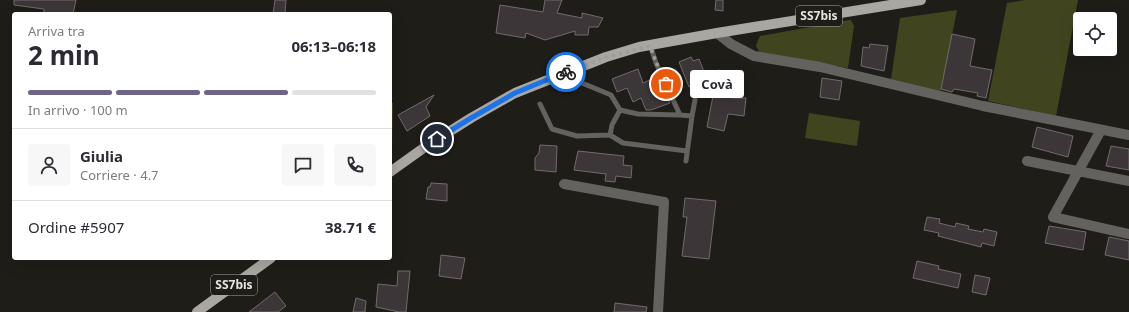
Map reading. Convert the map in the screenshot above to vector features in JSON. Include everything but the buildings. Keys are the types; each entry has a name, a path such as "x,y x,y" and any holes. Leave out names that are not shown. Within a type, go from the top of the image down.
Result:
{"main road":[{"name":"SS7bis","path":"392,171 425,147 471,118 515,93 606,57 650,46 717,33 922,0"},
{"name":"SS7bis","path":"197,312 268,260"}],"street":[{"path":"717,33 731,44 754,56 833,70 983,106 1129,135"},
{"path":"1101,130 1053,217 1129,234"},
{"path":"1027,161 1129,181"},
{"path":"564,184 664,202 658,312"}],"lane":[{"path":"650,46 680,115"},
{"path":"566,72 582,83 611,95 620,110 638,114 692,116"},
{"path":"686,161 695,100"},
{"path":"540,104 552,129 577,136 610,135 623,143 688,151"},
{"path":"610,135 612,125 620,110"}],"green space":[{"path":"1025,0 1078,0 1076,12 1073,12 1073,26 1056,116 988,101 1007,3"},
{"path":"957,10 941,91 891,79 900,18"},
{"path":"851,20 854,26 848,68 760,53 756,46 760,36"},
{"path":"392,103 393,103 392,144"},
{"path":"809,113 860,121 857,146 805,138"}],"way so far":[{"path":"566,72 606,57 639,47 650,46 666,84"}],"place":[{"name":"Covà","path":"666,84"}],"route":[{"path":"437,139 515,93 566,72"}]}
